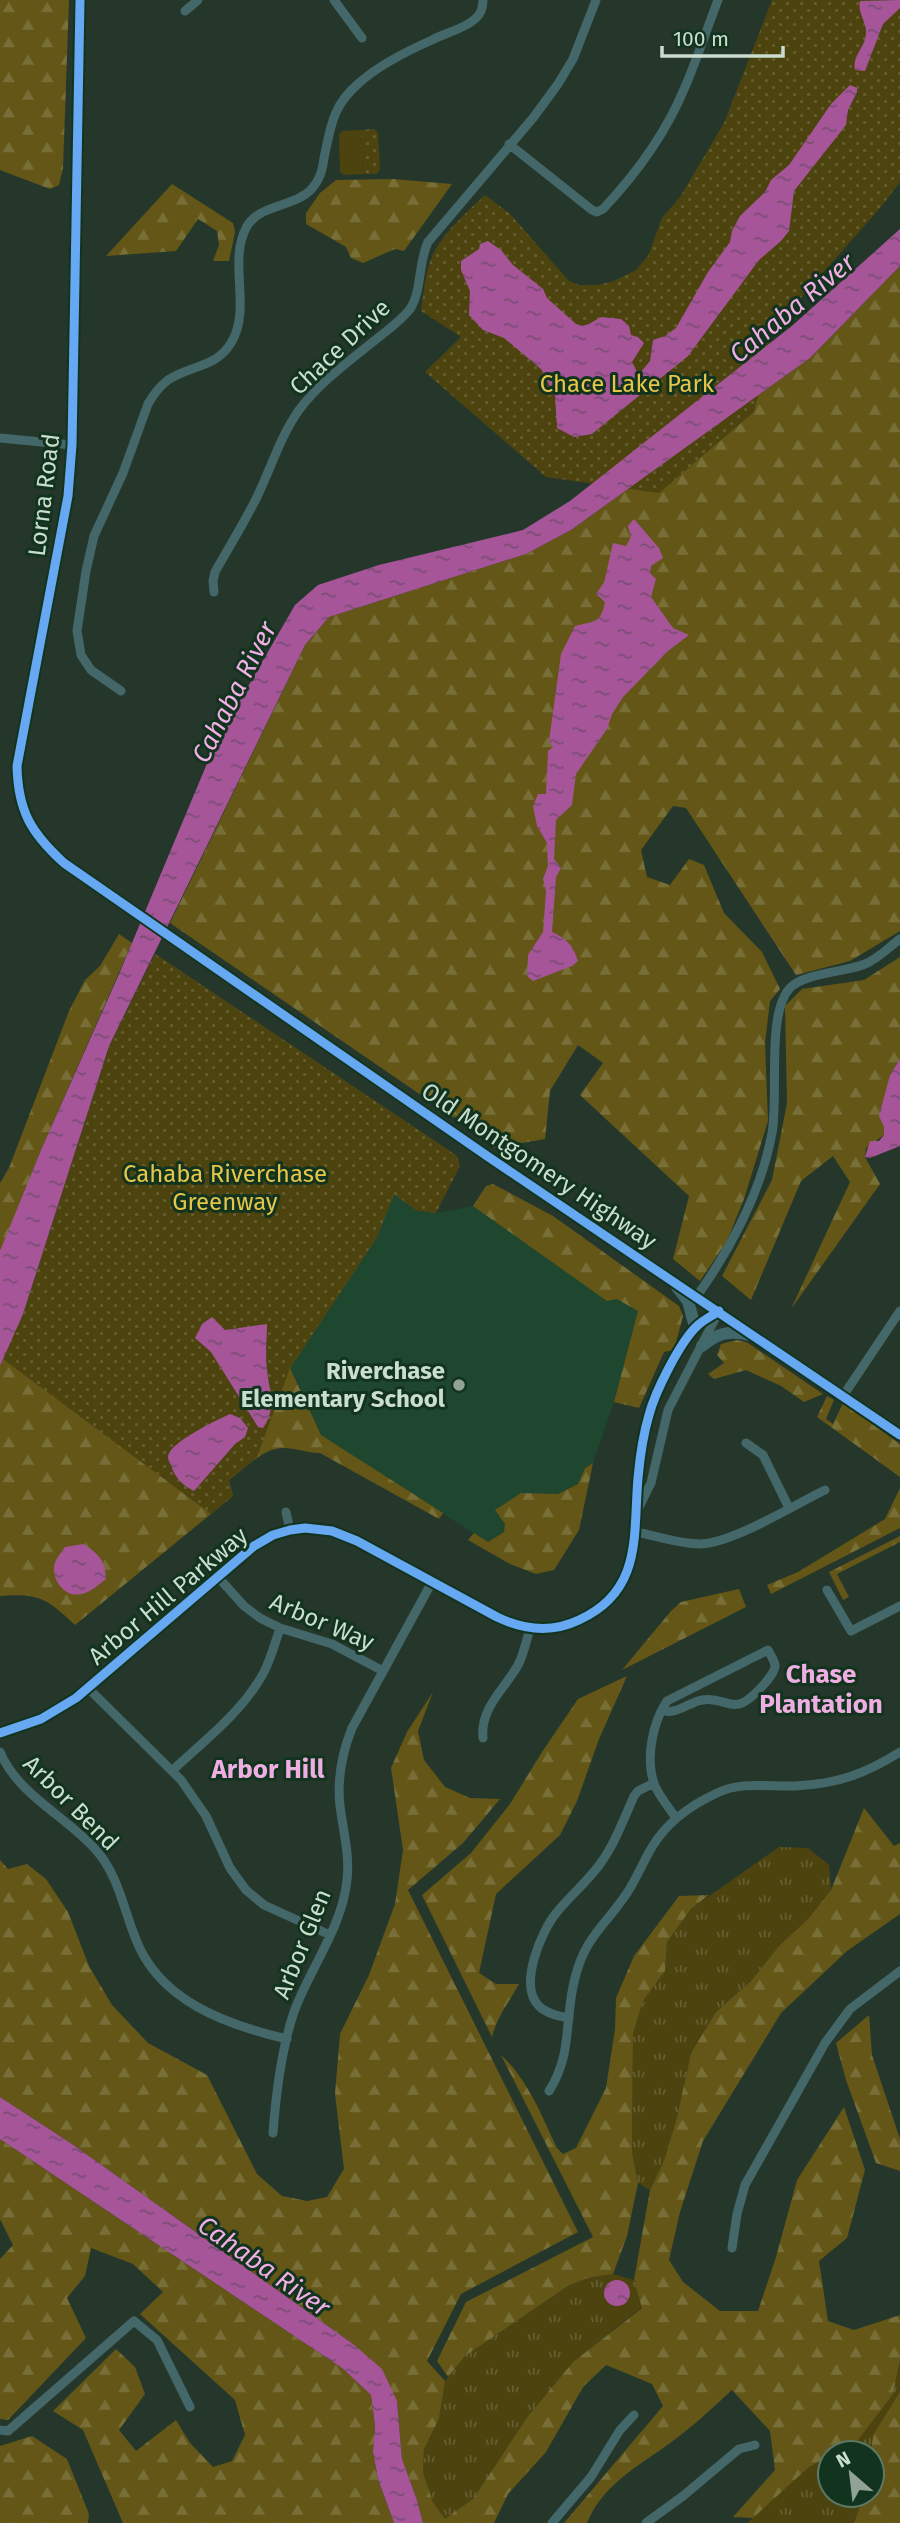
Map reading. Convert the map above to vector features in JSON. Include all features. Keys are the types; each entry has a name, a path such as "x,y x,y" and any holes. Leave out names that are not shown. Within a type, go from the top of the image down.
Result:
{"street":[{"name":"Lorna Road","path":"80,0 72,445 68,496 25,722 18,783 26,818 40,842 64,863 157,928"},
{"path":"185,11 198,0"},
{"path":"334,0 362,38"},
{"path":"121,691 91,670 81,655 78,631 94,536 123,473 148,404 154,394 170,379 211,363 232,343 239,325 239,254 246,229 257,216 292,202 313,188 322,169 334,114 345,96 364,78 403,54 474,20 482,9 483,0"},
{"name":"Chace Drive","path":"214,592 215,572 257,497 280,441 300,409 325,381 394,325 410,308 416,296 421,261 428,242 558,84 573,59 596,0"},
{"path":"509,144 599,217 603,209 632,178 666,125 688,79 718,0"},
{"path":"0,438 72,445"},
{"name":"Old Montgomery Highway","path":"157,928 522,1180 900,1435"},
{"path":"696,1296 734,1240 767,1153 772,1133 776,1087 775,1044 779,1006 791,986 820,974 867,964 900,939"},
{"path":"671,1279 688,1301 695,1327"},
{"name":"Arbor Hill Parkway","path":"0,1733 41,1719 64,1707 254,1546 273,1535 290,1530 305,1528 339,1533 508,1623 530,1629 550,1628 572,1624 593,1613 608,1600 626,1572 636,1532 640,1461 650,1411 665,1376 695,1327 719,1311"},
{"name":"Arbor Hill Parkway","path":"638,1509 651,1483 668,1410 719,1311"},
{"path":"843,1395 900,1311"},
{"path":"702,1346 714,1336 730,1332 756,1337"},
{"path":"746,1443 763,1455 789,1508"},
{"path":"636,1532 703,1544 728,1538 825,1490"},
{"path":"286,1512 290,1530"},
{"name":"Arbor Way","path":"218,1577 252,1613 280,1628 332,1644 383,1671"},
{"name":"Arbor Glen","path":"273,2133 278,2089 295,2011 342,1905 348,1878 339,1796 342,1759 352,1728 432,1582"},
{"path":"827,1590 851,1631 900,1606"},
{"path":"173,1770 227,1721 247,1698 267,1665 280,1628"},
{"path":"483,1738 485,1714 520,1662 530,1629"},
{"path":"662,1710 670,1712 696,1701 713,1698 740,1704 773,1672 774,1663 768,1650 667,1702 662,1710 650,1760 654,1783 676,1818"},
{"path":"88,1688 173,1770 206,1816 226,1861 246,1890 271,1908 330,1935"},
{"name":"Arbor Bend","path":"0,1752 19,1782 88,1842 103,1859 117,1885 137,1945 156,1975 176,1992 217,2018 239,2027 288,2039"},
{"path":"550,2091 565,2059 576,1975 590,1940 628,1892 660,1835 676,1818 699,1802 729,1788 744,1785 795,1786 850,1778 872,1770 900,1752"},
{"path":"569,2018 541,2008 534,1999 532,1970 539,1942 557,1912 577,1893 603,1861 638,1791 654,1783"},
{"path":"732,2248 745,2185 825,2043 850,2009 900,1970"},
{"path":"0,2430 8,2431 134,2322 157,2340 190,2407"},
{"path":"552,2523 591,2477 620,2430 634,2415"},
{"path":"646,2523 740,2449 755,2445"}],"shaded area":[{"name":"Riverchase Elementary School","path":"394,1193 416,1210 436,1213 473,1206 638,1311 614,1402 593,1463 585,1468 578,1484 558,1494 521,1493 496,1510 505,1524 504,1532 487,1542 321,1435 290,1368 377,1237"}],"green space":[{"path":"0,0 69,0 63,168 59,185 50,189 0,170"},
{"name":"Chace Lake Park","path":"772,0 900,0 900,182 775,327 754,412 659,493 546,477 425,372 461,337 421,311 427,274 434,252 451,229 485,195 510,214 569,281 579,285 598,285 614,281 636,270 648,256 662,218 680,197 724,123"},
{"path":"374,129 378,133 380,169 377,174 363,174 361,130"},
{"path":"361,130 363,174 344,175 340,172 339,135 342,131"},
{"path":"393,179 452,184 404,251 395,249 363,263 351,258 346,247 306,224 306,213 320,193 336,180"},
{"path":"172,184 233,223 235,232 229,261 213,261 219,245 217,231 198,219 176,251 106,256"},
{"path":"900,266 900,931 850,961 796,975 686,808 673,806 641,850 647,877 670,885 689,859 704,865 724,913 762,952 780,989 770,1001 765,1043 768,1121 744,1199 727,1241 700,1281 673,1259 689,1196 580,1095 603,1063 578,1045 550,1091 545,1139 494,1148 465,1118 453,1117 170,923 305,645 329,617 526,554 571,530 810,358"},
{"path":"119,934 132,943 41,1150 0,1253 0,1183 9,1168 69,1011 85,980 100,966"},
{"name":"Cahaba Riverchase Greenway","path":"155,954 457,1156 365,1107 273,1402 387,1157 436,1213 416,1210 394,1194 377,1237 290,1368 321,1435 443,1513 439,1519 320,1453 274,1449 260,1456 229,1480 233,1496 75,1625 42,1600 25,1596 0,1596 0,1366 23,1314"},
{"name":"Cahaba Riverchase Greenway","path":"155,954 457,1156 460,1166 436,1213 416,1210 394,1194 377,1237 290,1368 257,1457 229,1480 233,1496 211,1514 3,1359 23,1314 109,1046"},
{"path":"900,957 900,1059 890,1075 884,1135 866,1148 865,1157 880,1184 791,1309 850,1182 833,1156 801,1181 751,1300 722,1276 772,1180 787,1103 785,1006 802,989 864,980"},
{"path":"493,1184 553,1216 679,1306 683,1316 674,1350 664,1352 639,1408 614,1402 638,1311 617,1299 607,1301 473,1206 486,1186"},
{"path":"737,1340 748,1343 823,1394 804,1402 781,1386 746,1370 714,1379 708,1374 724,1363 717,1355 721,1344"},
{"path":"827,1396 834,1400 826,1419 833,1424 843,1403 900,1444 900,1477 817,1417"},
{"path":"593,1463 579,1530 554,1570 536,1574 510,1564 468,1540 474,1533 488,1542 504,1532 505,1524 495,1510 521,1493 558,1494 578,1484 585,1468"},
{"path":"900,1488 900,1528 771,1594 767,1585 798,1572 885,1519"},
{"path":"900,1536 900,1542 837,1574 849,1597 843,1600 829,1572"},
{"path":"739,1589 746,1607 622,1670 681,1602"},
{"path":"627,1676 599,1739 577,1801 560,1835 496,1894 479,1973 496,1984 519,1984 500,2016 492,2037 422,1895 471,1853 510,1804 578,1699"},
{"path":"433,1692 418,1731 424,1760 445,1787 470,1798 500,1799 463,1843 408,1890 578,2232 461,2294 427,2361 445,2381 439,2419 424,2449 423,2472 433,2502 445,2519 473,2499 528,2416 573,2362 642,2308 634,2280 650,2190 664,2161 691,2053 716,2012 751,1981 831,1890 864,1808 894,1846 900,1843 900,1914 847,1951 781,2013 703,2141 680,2212 669,2260 683,2282 720,2311 758,2311 797,2180 844,2107 865,2170 847,2238 819,2261 828,2321 854,2330 900,2315 900,2359 893,2394 859,2439 816,2439 816,2463 753,2518 733,2517 775,2470 770,2431 732,2390 685,2432 615,2484 594,2508 587,2523 564,2523 663,2406 652,2384 606,2365 583,2387 546,2452 508,2494 494,2523 423,2523 402,2459 397,2401 353,2344 72,2144 0,2097 0,1860 8,1869 27,1864 46,1879 68,1912 89,1966 112,2005 148,2043 207,2075 257,2174 282,2196 307,2201 327,2197 344,2169 335,2094 340,2034 369,1975 395,1904 403,1850 391,1768 407,1732"},
{"path":"779,1847 808,1848 829,1865 831,1890 751,1981 716,2012 691,2053 664,2161 650,2190 638,2183 632,2152 633,2033 643,2001 665,1971 667,1942 691,1909"},
{"path":"709,1895 691,1909 667,1942 665,1971 643,2001 633,2033 632,2152 638,2183 627,2236 613,2274 588,2278 568,2286 465,2356 448,2377 437,2361 466,2302 593,2237 501,2055 526,2086 557,2148 563,2154 576,2148 606,2088 615,2029 616,1998 634,1956 679,1896"},
{"path":"869,2015 872,2055 900,2139 900,2171 876,2163 846,2080 836,2043"},
{"path":"0,2139 342,2368 371,2395 375,2426 373,2452 378,2479 394,2523 123,2523 83,2430 53,2411 116,2349 135,2367 145,2394 119,2430 136,2451 176,2420 190,2443 213,2467 232,2461 245,2435 235,2400 140,2314 163,2292 133,2264 91,2248 85,2276 67,2298 86,2338 8,2420 0,2419 0,2259 13,2245 0,2219"},
{"path":"613,2274 634,2280 642,2307 573,2362 528,2416 473,2499 445,2520 433,2502 423,2472 424,2449 439,2419 445,2381 465,2356 568,2286 588,2278"},
{"path":"900,2358 900,2451 886,2451 886,2439 858,2439"},
{"path":"900,2392 900,2523 854,2523 859,2509 886,2509 886,2439 873,2439"},
{"path":"32,2436 67,2459 89,2514 88,2523 0,2523 0,2446"},
{"path":"816,2463 816,2509 859,2509 854,2523 747,2523"}],"water":[{"path":"900,0 900,8 883,24 865,71 855,70 855,60 866,34 860,1"},
{"path":"850,85 857,88 857,92 848,110 846,125 794,191 789,231 759,260 688,356 592,434 574,437 557,428 555,396 541,369 504,338 483,330 469,315 470,291 461,270 461,261 479,249 480,244 488,241 543,289 547,298 576,324 582,326 601,317 621,319 629,326 631,335 644,343 632,362 640,373 650,361 653,340 676,328 708,272 730,242 740,216 765,192 771,180 789,165 831,104"},
{"path":"900,229 900,266 810,358 571,530 526,554 329,617 305,645 109,1046 23,1314 0,1366 0,1251 216,742 295,605 318,585 379,565 523,530 570,501 793,325"},
{"path":"634,519 659,548 663,558 651,566 650,573 656,579 651,597 673,628 689,635 668,651 623,697 612,714 607,729 576,774 572,805 556,820 554,859 561,868 556,877 552,932 569,943 578,961 572,966 533,981 527,976 528,955 543,932 546,891 543,879 548,866 547,843 537,826 533,806 538,794 546,794 548,751 553,747 549,741 561,654 575,626 591,622 601,614 605,602 596,594 604,583 613,543 626,546 631,537 628,526"},
{"path":"900,1059 900,1146 870,1158 865,1157 870,1141 879,1141 884,1135 879,1116 890,1075"},
{"path":"212,1317 225,1330 267,1324 266,1358 271,1406 263,1428 258,1427 211,1352 195,1338 202,1324"},
{"path":"230,1414 240,1418 248,1428 245,1437 235,1444 194,1491 176,1476 168,1458 170,1451 194,1432"},
{"path":"83,1544 100,1558 106,1579 92,1590 76,1595 66,1591 58,1583 54,1573 55,1564 65,1547"},
{"path":"0,2097 72,2144 353,2344 382,2369 397,2401 402,2459 423,2523 394,2523 378,2479 373,2452 375,2426 371,2395 342,2368 0,2139"},
{"path":"617,2280 626,2284 630,2293 626,2302 617,2306 608,2302 604,2293 608,2284"}],"cycle path":[{"path":"80,0 72,445 68,496 17,766 20,796 28,820 43,842 64,863 490,1158 900,1435"},
{"path":"0,1733 41,1719 76,1698 254,1546 273,1535 290,1530 305,1528 332,1531 357,1541 497,1617 517,1625 559,1627 600,1608 615,1594 631,1560 642,1446 657,1394 690,1333 719,1311"}],"place":[{"name":"Riverchase Elementary School","path":"459,1385"}],"district":[{"name":"Chase Plantation","path":"821,1689"},
{"name":"Arbor Hill","path":"268,1769"}],"water label":[{"name":"Cahaba River","path":"792,308"},
{"name":"Cahaba River","path":"234,692"},
{"name":"Cahaba River","path":"264,2266"}]}
